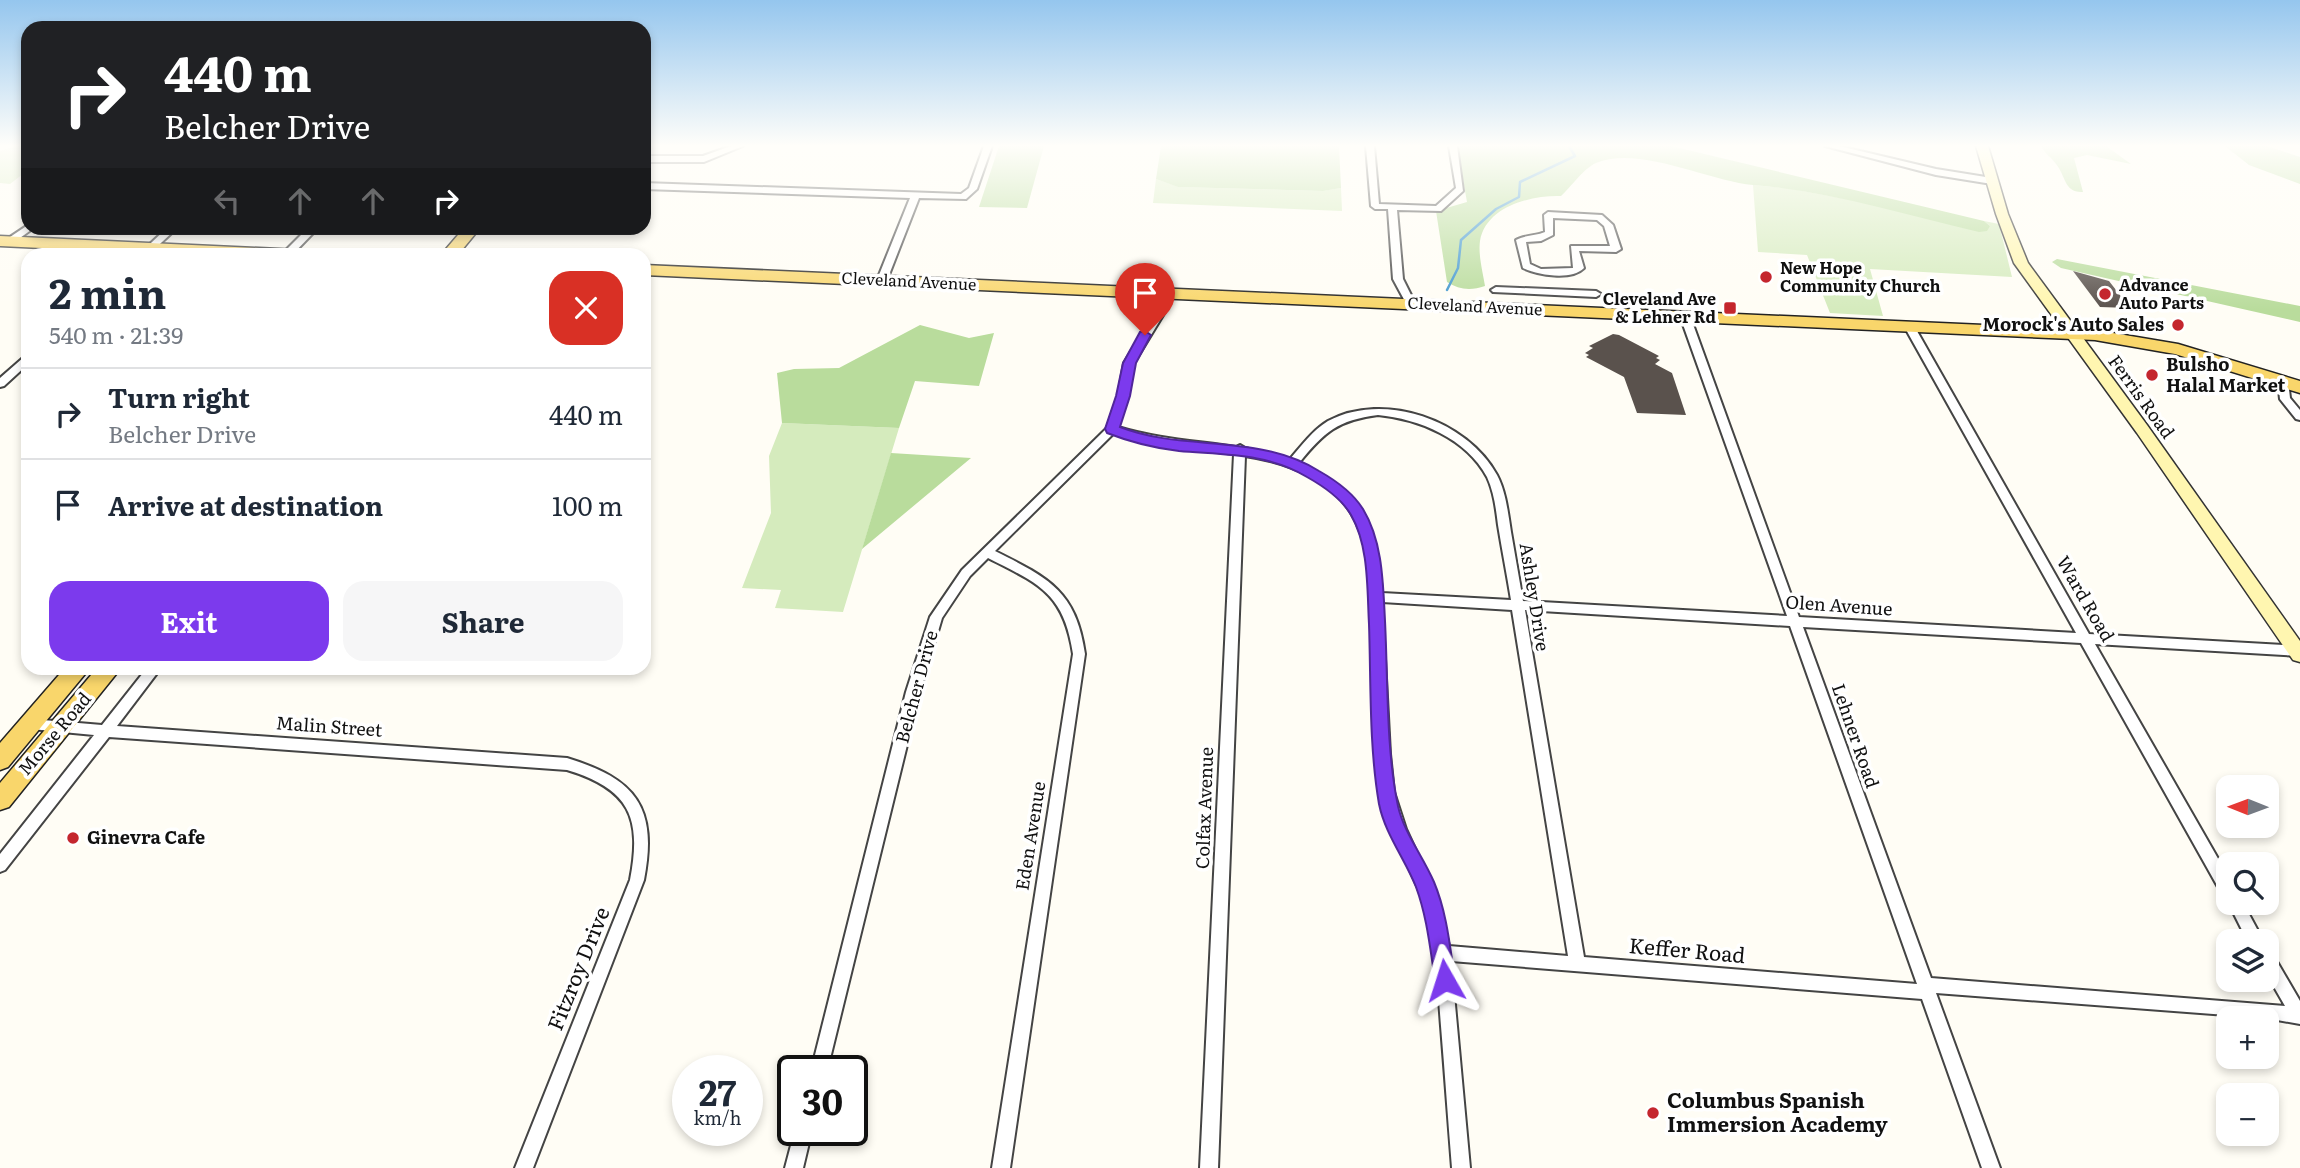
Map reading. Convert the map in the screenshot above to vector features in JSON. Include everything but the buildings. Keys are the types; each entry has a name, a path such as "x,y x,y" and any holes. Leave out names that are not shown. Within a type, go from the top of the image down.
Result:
{"main road":[{"name":"Ferris Road","path":"1999,201 2021,263 2070,334 2136,420 2299,652"},
{"path":"5,241 104,248"},
{"name":"Cleveland Avenue","path":"651,270 1410,303 1560,302 1685,316 2070,334 2156,344 2292,384"},
{"name":"Morse Road","path":"0,760 73,675"},
{"name":"Morse Road","path":"0,800 104,675"}],"street":[{"path":"882,280 913,201"},
{"path":"1375,201 1375,206 1438,209 1447,201"},
{"path":"1392,208 1398,279 1410,303"},
{"path":"1548,215 1599,217 1608,225 1616,249 1574,248 1579,268 1568,273 1553,273 1540,272 1526,266 1521,240 1538,239 1550,233 1548,215"},
{"path":"5,241 21,232"},
{"path":"149,248 164,235"},
{"path":"293,248 306,235"},
{"path":"1553,273 1560,302"},
{"path":"1496,290 1560,302 1596,295"},
{"name":"Belcher Drive","path":"823,1055 926,645 936,617 950,593 1112,429 1123,396 1129,363 1160,312 1164,292"},
{"name":"Lehner Road","path":"1685,316 1991,1168"},
{"name":"Ward Road","path":"1909,326 2216,870"},
{"path":"0,384 21,365"},
{"path":"2292,384 2285,399 2300,417"},
{"name":"Ashley Drive","path":"1293,463 1332,423 1353,414 1380,411 1405,414 1428,422 1468,447 1492,475 1500,499 1577,963"},
{"path":"1112,429 1136,439 1176,446 1240,449 1293,463 1325,481 1356,510 1365,528 1371,550 1376,597 1384,776 1394,823 1424,883 1443,953 1461,1168"},
{"name":"Colfax Avenue","path":"1209,1168 1240,449"},
{"name":"Eden Avenue","path":"988,553 1041,580 1056,592 1071,612 1079,654 1001,1168"},
{"name":"Olen Avenue","path":"1376,597 2299,652"},
{"path":"0,865 150,675"},
{"name":"Malin Street","path":"31,724 106,732 567,764 586,768 619,787"},
{"name":"Fitzroy Drive","path":"524,1168 642,862 641,819 619,787"},
{"name":"Keffer Road","path":"1443,953 2300,1015"},
{"path":"2279,980 2300,1015"},
{"path":"794,1168 800,1146"}],"green space":[{"path":"981,201 1029,201 1027,208 979,207"},
{"path":"1153,201 1342,201 1342,211 1153,203"},
{"path":"1526,201 1501,211 1484,229 1480,241 1480,258 1485,286 1475,289 1456,287 1447,282 1436,211 1467,202"},
{"path":"1754,201 1854,201 1990,226 1984,221 1999,224 2012,277 1870,269 1883,316 1830,313 1807,255 1758,252"},
{"path":"1848,201 1898,201 1984,221 1990,226 1987,231 1979,232"},
{"path":"2057,259 2300,306 2300,322 2061,268 2052,262"},
{"path":"920,325 969,338 994,333 979,386 915,381 899,428 782,423 777,373 794,369 839,368"},
{"path":"782,423 899,428 843,612 775,608 781,590 742,588 771,513 769,456"},
{"path":"891,453 971,458 862,549"}],"waterway":[{"path":"1447,290 1458,268 1461,240 1496,209 1512,201"}],"place":[{"name":"New Hope Community Church","path":"1766,277"},
{"name":"Advance Auto Parts","path":"2105,294"},
{"name":"Cleveland Ave & Lehner Rd","path":"1730,308"},
{"name":"Morock's Auto Sales","path":"2178,325"},
{"name":"Bulsho Halal Market","path":"2152,375"},
{"name":"Ginevra Cafe","path":"73,838"},
{"name":"Columbus Spanish Immersion Academy","path":"1653,1113"}],"route":[{"path":"1145,335 1129,363 1123,396 1112,429 1136,439 1176,446 1240,449 1293,463 1342,494 1356,510 1365,528 1371,550 1376,597 1384,776 1389,807 1394,823 1424,883 1434,913 1443,953 1445,980"}]}
